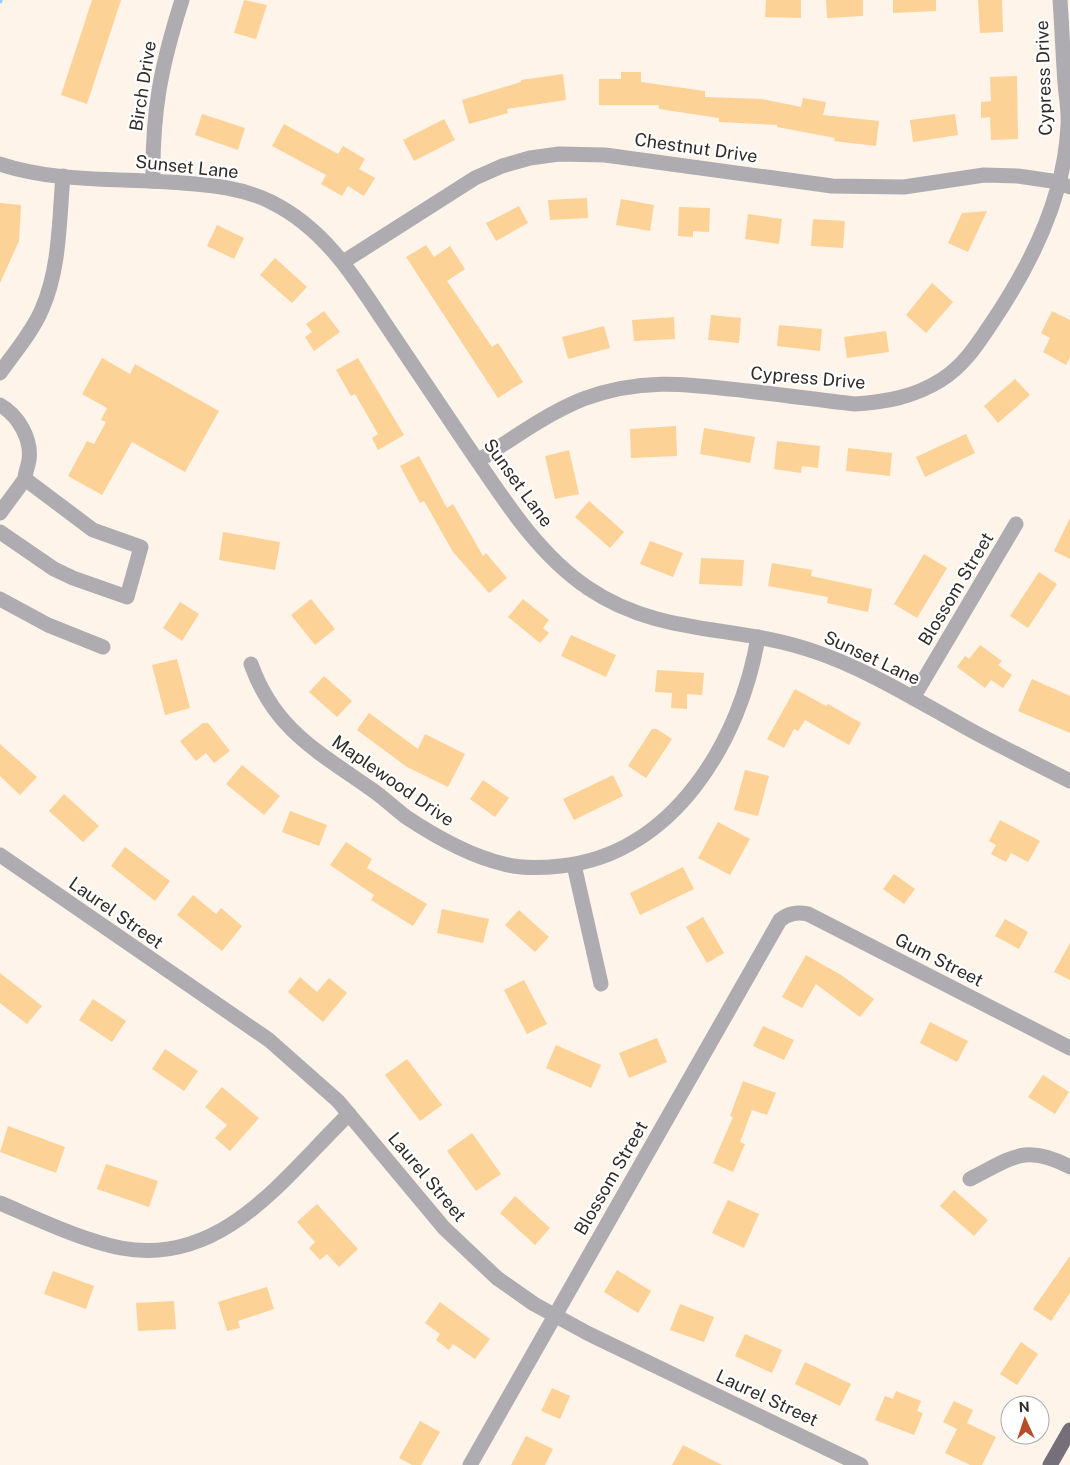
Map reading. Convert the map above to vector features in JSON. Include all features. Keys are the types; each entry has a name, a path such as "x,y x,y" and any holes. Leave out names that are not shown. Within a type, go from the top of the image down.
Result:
{"main road":[{"path":"1050,1465 1070,1430"}],"street":[{"name":"Birch Drive","path":"154,180 155,109 162,70 182,0"},
{"name":"Cypress Drive","path":"478,461 562,409 612,390 643,384 674,382 854,404 882,402 905,397 927,388 961,364 979,343 1014,291 1032,257 1064,185 1068,124 1060,0"},
{"name":"Chestnut Drive","path":"343,262 475,178 502,166 530,158 559,154 605,155 832,186 904,187 949,178 984,175 1018,176 1064,185"},
{"name":"Sunset Lane","path":"0,164 22,171 63,176 212,185 240,190 268,200 292,213 313,230 343,262 478,461 542,548 558,565 587,588 615,605 639,615 673,625 758,637 808,649 833,658 1070,781"},
{"path":"0,373 42,311 50,288 55,269 63,176"},
{"path":"0,405 16,419 25,433 29,445 29,460 25,480 0,513"},
{"path":"0,532 54,569 72,578 127,597 141,547 92,530 25,480"},
{"name":"Blossom Street","path":"913,698 1016,524"},
{"path":"0,599 48,625 103,646"},
{"name":"Maplewood Drive","path":"251,664 267,700 299,738 378,794 405,816 440,838 478,856 504,864 550,867 574,865 605,857 632,843 674,810 698,783 714,758 746,692 758,637"},
{"name":"Laurel Street","path":"0,855 269,1040 308,1073 349,1114 444,1228 472,1257 497,1278 554,1316 861,1465"},
{"path":"574,865 601,984"},
{"name":"Gum Street","path":"790,914 798,912 808,914 1070,1048"},
{"name":"Blossom Street","path":"470,1465 780,920 790,914"},
{"path":"0,1203 72,1232 120,1248 146,1251 186,1246 206,1239 258,1206 278,1188 310,1152 349,1114"},
{"path":"970,1179 1025,1154 1039,1154 1052,1157 1070,1167"}],"building":[{"path":"92,0 121,0 87,104 61,95"},
{"path":"244,0 267,5 256,39 234,33"},
{"path":"766,0 801,0 801,18 765,17"},
{"path":"826,0 863,0 863,16 827,18"},
{"path":"893,0 936,0 936,11 893,13"},
{"path":"978,0 1002,0 1003,32 980,33"},
{"path":"621,72 641,72 641,82 705,91 705,97 762,99 801,107 803,98 826,102 823,115 879,121 876,146 834,141 835,138 777,127 777,125 719,122 719,118 659,109 659,105 599,105 599,79 621,79"},
{"path":"563,74 566,100 507,109 508,113 469,124 462,100 521,82 521,80"},
{"path":"1017,76 1018,139 991,140 990,117 981,118 981,102 991,101 990,77"},
{"path":"202,114 245,128 238,150 195,135"},
{"path":"955,114 958,135 913,142 910,120"},
{"path":"444,119 455,140 414,161 403,140"},
{"path":"284,124 338,154 343,146 365,159 359,169 375,178 364,196 348,186 342,196 321,184 326,175 272,146"},
{"path":"587,198 588,218 550,220 548,200"},
{"path":"621,199 654,205 650,231 616,225"},
{"path":"0,203 21,205 19,241 0,283"},
{"path":"519,206 528,223 496,241 486,223"},
{"path":"679,207 710,208 709,232 693,231 693,237 678,236"},
{"path":"987,211 968,252 948,243 962,213"},
{"path":"748,214 782,219 779,244 745,239"},
{"path":"813,219 845,221 843,248 811,246"},
{"path":"217,225 244,238 234,259 207,246"},
{"path":"426,245 434,257 450,246 465,269 447,281 492,347 498,343 523,382 498,398 406,257"},
{"path":"275,258 307,287 292,303 260,275"},
{"path":"932,283 953,302 926,333 906,315"},
{"path":"324,311 340,332 314,351 305,337 312,332 306,324"},
{"path":"1052,311 1070,320 1070,357 1066,365 1043,352 1050,338 1041,333"},
{"path":"711,315 741,318 739,343 708,340"},
{"path":"674,317 675,339 634,341 632,320"},
{"path":"779,325 822,329 820,351 777,346"},
{"path":"604,326 610,348 568,359 562,337"},
{"path":"886,331 889,352 847,358 844,337"},
{"path":"102,358 130,374 135,364 219,411 185,472 132,442 102,495 68,476 87,441 94,444 106,422 101,420 107,408 82,394"},
{"path":"358,358 404,435 378,450 372,438 378,434 355,394 351,396 336,370"},
{"path":"1015,379 1030,395 998,423 984,406"},
{"path":"676,426 677,456 631,458 630,429"},
{"path":"704,428 755,437 750,463 700,454"},
{"path":"966,434 975,453 925,477 916,457"},
{"path":"777,441 820,446 818,468 802,466 801,473 774,469"},
{"path":"848,448 892,453 890,476 846,471"},
{"path":"569,450 579,494 555,499 545,456"},
{"path":"419,456 447,508 453,504 483,556 486,553 507,578 489,593 453,552 424,501 420,503 400,466"},
{"path":"589,501 624,532 610,548 575,517"},
{"path":"1070,518 1070,559 1054,551"},
{"path":"223,532 280,542 275,570 219,560"},
{"path":"650,541 683,553 673,577 640,564"},
{"path":"924,554 947,568 917,618 894,604"},
{"path":"701,558 744,560 742,586 699,584"},
{"path":"772,563 812,570 811,576 872,589 868,612 827,603 828,597 768,586"},
{"path":"1039,572 1057,584 1028,628 1010,616"},
{"path":"311,599 335,629 315,645 291,615"},
{"path":"523,599 549,620 543,628 549,633 540,643 508,617"},
{"path":"180,602 199,614 182,641 163,628"},
{"path":"571,635 616,655 606,677 561,656"},
{"path":"980,645 1002,661 998,665 1012,675 1003,688 991,680 985,688 957,667 965,656 969,659"},
{"path":"177,659 190,708 165,715 152,665"},
{"path":"657,670 704,673 702,695 687,694 687,709 671,708 672,693 655,692"},
{"path":"324,676 352,701 337,717 309,692"},
{"path":"1032,679 1070,696 1070,733 1018,711"},
{"path":"795,689 826,706 828,704 861,723 849,745 805,720 798,731 794,729 784,748 767,739"},
{"path":"369,713 418,749 425,734 465,754 448,787 407,767 357,730"},
{"path":"203,723 208,723 230,751 214,763 206,753 196,761 180,741"},
{"path":"652,729 657,729 672,739 646,778 628,766"},
{"path":"0,744 37,777 20,795 0,776"},
{"path":"242,765 280,796 264,815 226,784"},
{"path":"745,770 769,776 758,816 734,810"},
{"path":"613,775 623,796 574,820 563,799"},
{"path":"483,780 509,798 495,817 470,799"},
{"path":"64,794 99,826 83,842 49,811"},
{"path":"290,811 327,825 319,846 282,832"},
{"path":"1000,820 1040,841 1028,862 1011,853 1006,862 991,854 996,845 989,841"},
{"path":"718,822 750,839 730,875 698,858"},
{"path":"346,842 372,859 367,868 427,904 413,926 371,900 374,895 330,865"},
{"path":"125,847 170,881 155,901 111,866"},
{"path":"683,867 694,889 640,915 630,893"},
{"path":"894,874 915,889 904,904 883,889"},
{"path":"193,895 216,914 221,908 242,926 222,951 177,915"},
{"path":"442,909 489,919 483,943 437,933"},
{"path":"519,910 549,937 535,952 505,925"},
{"path":"703,917 724,953 707,963 686,927"},
{"path":"1005,919 1028,932 1019,949 995,936"},
{"path":"1070,943 1070,980 1054,972"},
{"path":"806,955 841,975 874,999 860,1017 816,984 802,1008 782,997"},
{"path":"0,973 42,1006 27,1024 0,1003"},
{"path":"300,977 317,992 329,978 347,993 323,1022 288,992"},
{"path":"524,980 547,1024 527,1034 504,990"},
{"path":"93,999 126,1021 112,1042 79,1020"},
{"path":"930,1022 968,1041 957,1062 920,1043"},
{"path":"763,1026 794,1040 784,1060 753,1046"},
{"path":"657,1038 667,1062 629,1078 619,1053"},
{"path":"556,1045 601,1065 591,1088 546,1068"},
{"path":"165,1049 198,1071 184,1091 152,1069"},
{"path":"407,1059 442,1105 420,1121 385,1075"},
{"path":"1043,1075 1069,1092 1055,1114 1028,1097"},
{"path":"743,1081 776,1093 767,1115 752,1110 740,1142 745,1144 733,1172 713,1163 733,1117 730,1116"},
{"path":"222,1087 259,1118 230,1151 215,1138 227,1125 205,1107"},
{"path":"8,1126 65,1147 56,1173 0,1152"},
{"path":"472,1133 501,1174 476,1191 447,1151"},
{"path":"106,1164 158,1181 149,1207 97,1189"},
{"path":"954,1190 988,1220 974,1236 940,1206"},
{"path":"515,1196 550,1228 535,1245 500,1213"},
{"path":"728,1200 759,1214 744,1248 712,1233"},
{"path":"317,1204 358,1249 339,1267 327,1254 320,1260 309,1248 315,1242 297,1222"},
{"path":"1070,1256 1070,1293 1051,1321 1033,1309"},
{"path":"617,1270 651,1291 638,1313 604,1292"},
{"path":"53,1271 94,1286 86,1309 44,1294"},
{"path":"267,1287 274,1309 238,1321 240,1328 227,1331 218,1302"},
{"path":"174,1301 176,1329 138,1331 136,1303"},
{"path":"440,1302 490,1339 475,1359 453,1344 449,1350 436,1340 440,1334 425,1323"},
{"path":"680,1304 714,1317 704,1342 670,1330"},
{"path":"745,1334 782,1350 772,1373 735,1356"},
{"path":"1021,1342 1038,1354 1017,1385 1000,1374"},
{"path":"805,1362 851,1384 840,1406 795,1384"},
{"path":"552,1388 570,1396 560,1419 541,1411"},
{"path":"896,1391 921,1401 917,1411 923,1413 914,1435 875,1420 885,1396 893,1399"},
{"path":"954,1401 973,1410 967,1423 996,1437 982,1465 970,1465 945,1453 957,1429 943,1422"},
{"path":"420,1421 440,1432 421,1465 412,1465 399,1458"},
{"path":"526,1436 553,1449 545,1465 511,1465"},
{"path":"683,1445 722,1465 672,1465"}]}
